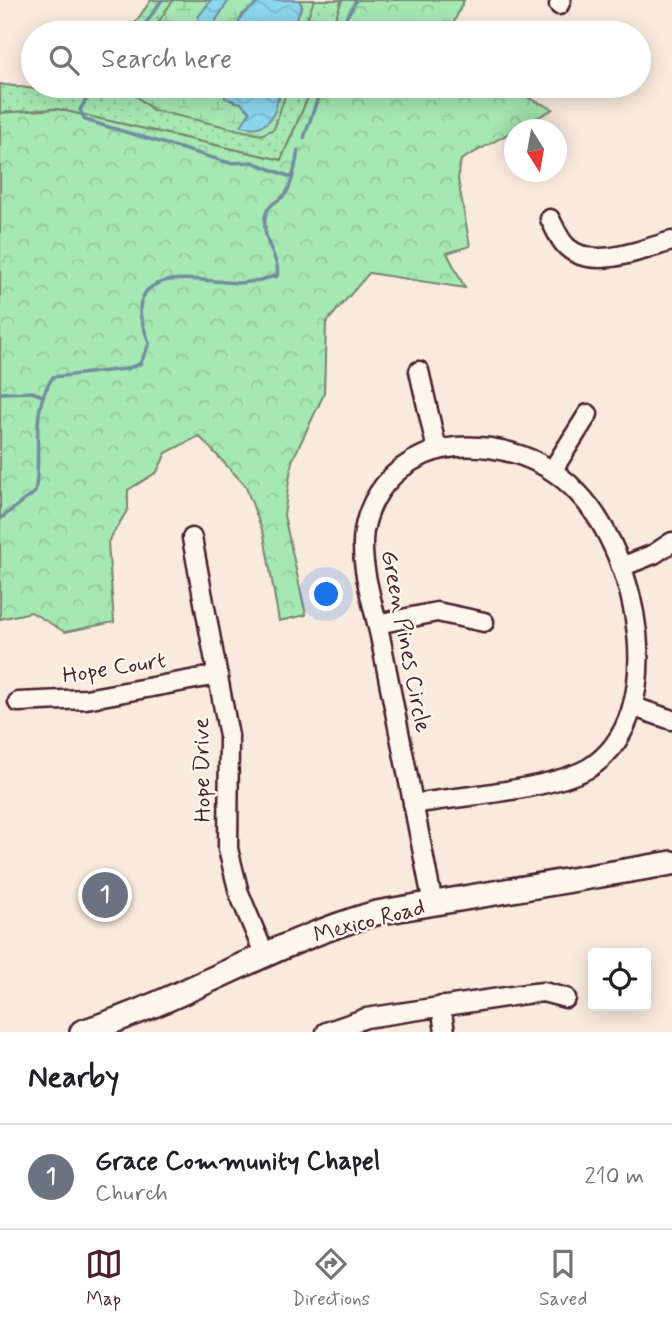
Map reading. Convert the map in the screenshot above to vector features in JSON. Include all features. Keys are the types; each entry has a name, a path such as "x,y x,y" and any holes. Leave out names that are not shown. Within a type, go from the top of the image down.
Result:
{"main road":[{"name":"Mexico Road","path":"82,1032 156,1006 335,925 433,903 672,863"}],"street":[{"path":"550,219 562,242 579,254 614,257 672,242"},
{"path":"419,370 438,450"},
{"path":"552,471 588,414"},
{"name":"Green Pines Circle","path":"413,804 572,775 589,767 611,750 628,727 637,708 643,673 640,636 621,566 591,509 552,471 502,450 464,447 438,450 412,460 397,471 376,497 368,514 363,551 377,624 413,804 433,903"},
{"name":"Hope Drive","path":"191,538 229,736 228,849 239,893 265,956"},
{"path":"621,566 654,554 672,542"},
{"path":"377,624 438,612 484,622"},
{"name":"Hope Court","path":"18,702 86,699 218,675"},
{"path":"637,708 672,720"},
{"path":"326,1032 366,1018 536,992 566,998"},
{"path":"441,1006 445,1032"}],"green space":[{"path":"151,0 211,0 200,21 136,21"},
{"path":"173,0 211,0 200,21 159,21"},
{"path":"229,0 263,0 242,15 241,21 216,20"},
{"path":"299,0 342,0 334,21 295,21 302,6"},
{"path":"299,0 314,0 306,21 295,21 302,6"},
{"path":"342,0 464,0 454,21 334,21"},
{"path":"0,84 21,87 21,98 308,98 281,160 57,109 0,113"},
{"path":"138,98 230,98 231,101 241,103 251,112 250,116 279,98 284,98 274,129 261,135 153,110"},
{"path":"308,98 529,98 553,109 535,119 504,119 504,136 461,160 458,179 470,246 447,253 465,288 369,273 326,323 324,394 292,461 284,515 306,615 279,621 264,535 245,485 199,436 166,453 157,472 128,490 128,509 108,542 114,622 65,632 31,612 0,619 0,113 57,109 281,160"}],"water":[{"path":"211,0 229,0 216,21 198,21 198,17"},
{"path":"263,0 299,0 302,6 295,21 239,21 249,9"},
{"path":"225,98 278,98 271,118 259,127 241,126 250,112 241,103"}],"waterway":[{"path":"147,21 162,0"},
{"path":"343,21 356,0"},
{"path":"87,98 80,110 85,120 230,163 252,162 291,177"},
{"path":"304,138 318,98"},
{"path":"0,519 35,492 38,418 45,390 53,377 125,369 140,364 149,344 140,313 141,302 147,291 170,280 239,283 277,276 278,270 266,236 265,218 270,206 288,189 298,150"},
{"path":"0,393 32,392 43,396"}],"place":[{"name":"Grace Community Chapel","path":"105,895"}]}
